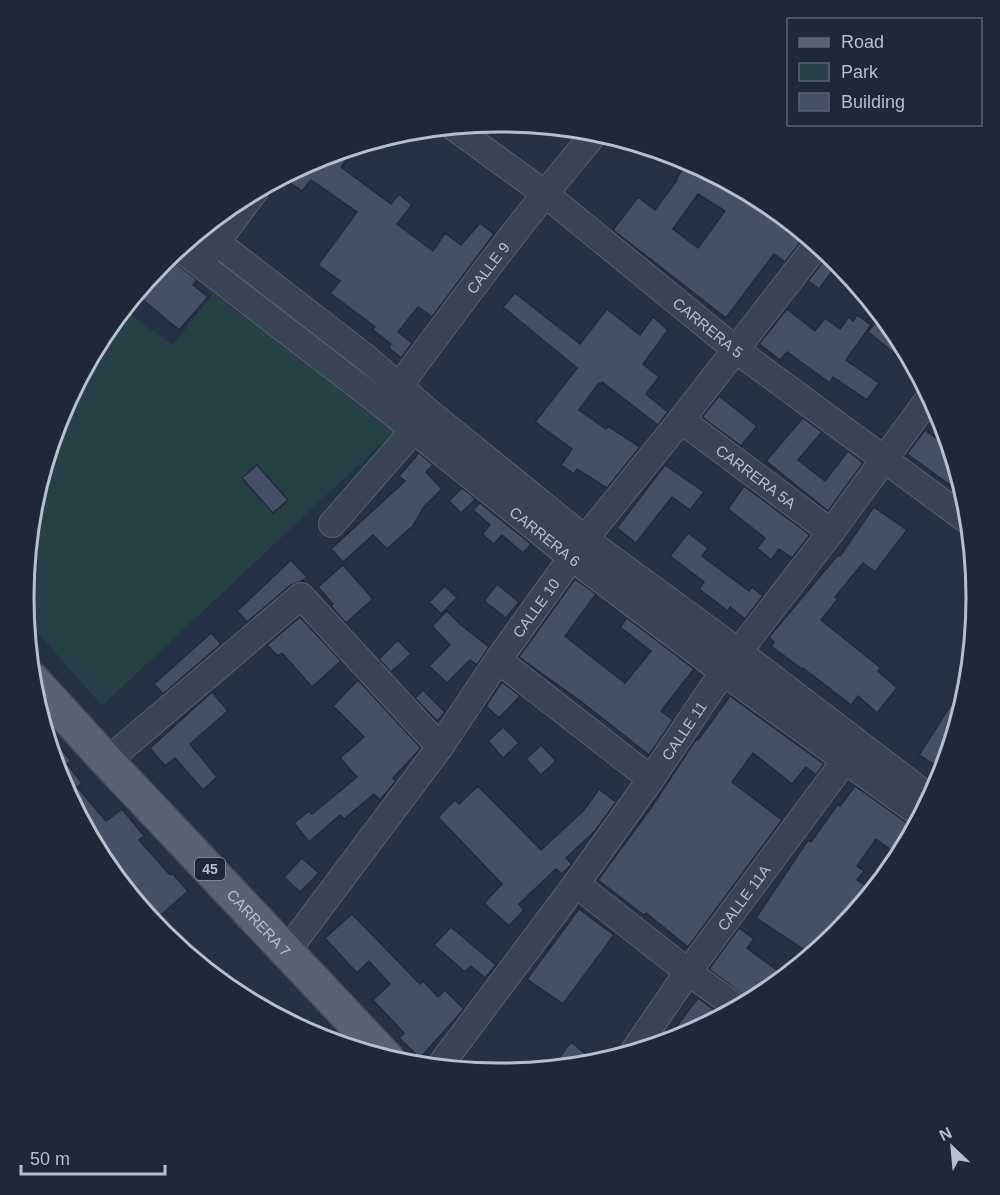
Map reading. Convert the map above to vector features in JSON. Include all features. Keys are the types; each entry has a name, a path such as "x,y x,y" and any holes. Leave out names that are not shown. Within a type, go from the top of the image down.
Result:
{"main road":[{"name":"CARRERA 7","path":"44,692 376,1046"}],"street":[{"name":"CARRERA 5","path":"463,134 544,193 736,350 958,514"},
{"name":"CALLE 9","path":"384,406 544,193 589,141"},
{"path":"200,264 208,236"},
{"name":"CARRERA 6","path":"208,236 364,356 578,548 723,672 922,793"},
{"name":"CALLE 10","path":"287,951 440,747 498,660 578,548 812,252"},
{"name":"CARRERA 6","path":"187,254 384,406 413,431 578,548 739,652 914,809"},
{"name":"CALLE 11","path":"445,1060 576,884 651,779 723,672 831,532 923,405"},
{"name":"CARRERA 5A","path":"681,420 831,532"},
{"path":"332,524 413,431"},
{"path":"106,761 301,596 440,747"},
{"path":"498,660 651,779"},
{"name":"CALLE 11A","path":"641,1041 688,972 852,752"},
{"path":"576,884 730,1002"}],"green space":[{"path":"213,294 400,426 102,706 35,629 35,567 43,507 50,477 70,419 97,365 130,315 173,345"}],"building":[{"path":"348,158 341,167 391,204 399,194 412,205 397,224 433,251 445,233 461,245 480,223 494,234 432,317 418,307 398,332 412,343 401,358 389,348 391,344 373,330 375,327 330,293 340,281 318,265 357,212 311,180 302,191 290,182"},
{"path":"683,169 706,180 759,210 800,242 785,262 774,254 726,318 613,230 638,197 655,210","holes":["698,194 725,211 698,248 673,229"]},
{"path":"823,262 832,271 819,289 808,281"},
{"path":"176,263 197,280 193,285 208,297 179,330 143,300"},
{"path":"515,293 580,344 607,309 640,335 653,317 668,330 643,364 659,377 646,394 668,412 658,425 602,382 579,410 606,429 608,426 640,447 607,488 577,469 574,474 561,465 572,449 535,422 577,368 503,307"},
{"path":"787,309 815,331 825,318 840,329 849,317 853,321 857,315 871,325 846,360 879,383 867,400 833,377 830,383 787,352 780,360 759,344"},
{"path":"875,323 897,356 868,332"},
{"path":"719,396 757,426 741,446 702,417"},
{"path":"803,418 822,432 798,460 825,481 848,451 863,463 828,511 766,461"},
{"path":"925,430 938,439 952,487 907,454"},
{"path":"419,453 433,465 426,472 442,489 424,507 411,529 387,549 373,535 343,562 331,549 405,481 399,476"},
{"path":"257,465 288,500 273,513 242,478"},
{"path":"665,465 704,492 690,510 672,497 636,543 617,528"},
{"path":"744,486 810,535 792,558 779,549 771,560 757,548 765,538 728,509"},
{"path":"462,488 476,499 461,513 449,501"},
{"path":"480,503 531,544 523,553 502,535 494,544 482,534 490,525 473,510"},
{"path":"874,507 907,530 875,572 863,563 835,597 838,599 821,620 881,668 878,671 897,688 877,713 858,696 851,705 771,646 774,642 769,637 838,555 840,556"},
{"path":"688,533 708,548 702,556 749,591 752,587 763,596 745,619 730,607 728,611 699,589 704,582 670,556"},
{"path":"291,560 307,577 291,585 247,622 237,611"},
{"path":"343,565 373,599 346,623 318,587"},
{"path":"575,579 596,594 565,636 625,683 651,651 620,627 627,618 694,669 661,711 673,720 649,755 519,657"},
{"path":"497,584 519,602 506,618 484,601"},
{"path":"445,586 457,598 441,614 429,602"},
{"path":"447,611 489,647 477,665 470,660 447,683 429,666 450,645 432,626"},
{"path":"300,617 341,661 312,687 282,653 278,656 267,645"},
{"path":"211,633 221,644 163,694 154,684"},
{"path":"398,640 411,654 391,672 379,659"},
{"path":"358,680 421,748 393,778 396,781 380,800 374,794 344,819 340,815 309,842 294,823 309,811 312,814 357,777 340,758 364,737 333,706"},
{"path":"502,682 520,696 499,718 486,706"},
{"path":"423,690 445,712 437,721 415,698"},
{"path":"212,692 228,711 190,744 217,777 203,790 175,758 165,766 150,748"},
{"path":"730,696 824,764 816,775 806,767 792,784 753,753 732,782 782,820 688,947 646,913 644,915 598,880 651,808 697,738 698,740"},
{"path":"954,699 934,765 919,755"},
{"path":"503,727 519,743 503,758 488,741"},
{"path":"541,745 556,761 541,775 526,759"},
{"path":"59,746 71,761 67,764 82,783 77,787 106,821 122,809 144,836 139,840 170,875 172,873 188,891 160,915 150,904 113,856 97,830 70,776"},
{"path":"478,786 541,850 584,810 599,789 616,802 595,831 566,858 572,864 562,874 556,869 519,904 524,910 509,926 484,903 502,884 438,817 455,800 459,804"},
{"path":"855,786 907,823 891,850 876,839 857,866 864,871 857,880 865,885 829,927 804,950 756,918 808,840 811,842 838,804 840,806"},
{"path":"302,858 319,873 300,892 284,877"},
{"path":"579,909 614,935 563,1004 527,979"},
{"path":"352,914 420,984 423,981 438,997 445,990 464,1009 422,1056 417,1055 399,1038 404,1033 373,1000 390,984 369,961 357,973 325,938"},
{"path":"451,927 496,965 485,978 471,966 465,972 434,945"},
{"path":"739,928 754,939 747,948 778,971 743,995 709,969"},
{"path":"698,998 715,1011 706,1015 674,1029"},
{"path":"571,1042 587,1055 561,1059 558,1059"}]}
